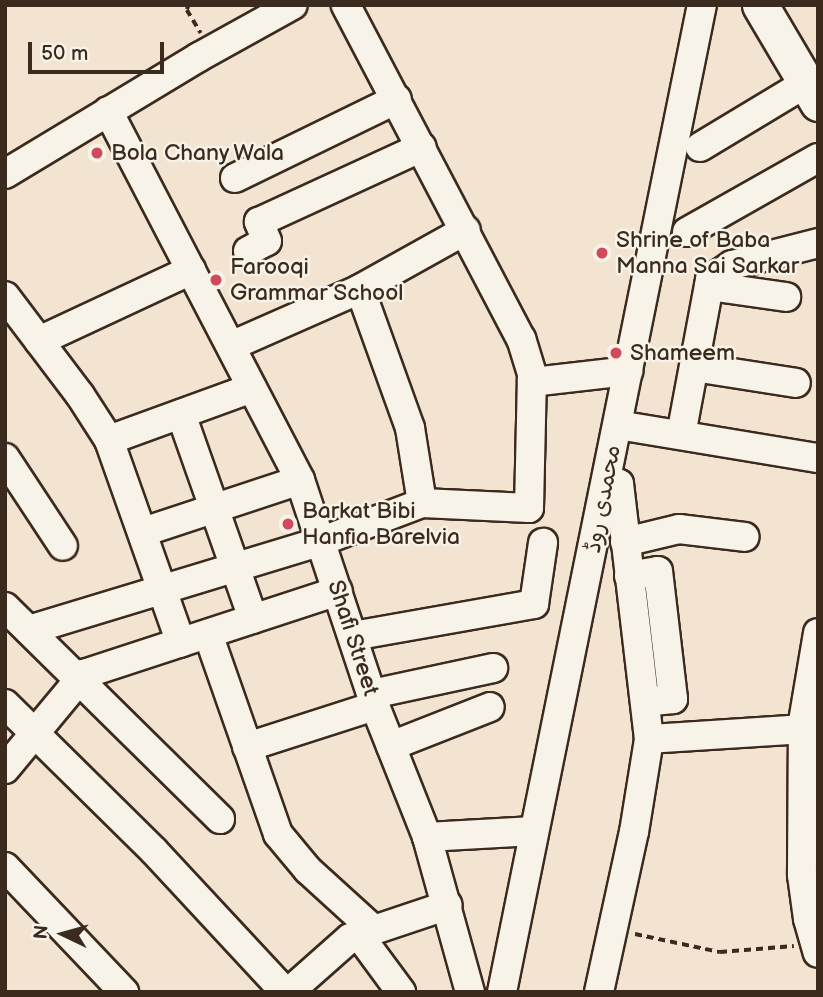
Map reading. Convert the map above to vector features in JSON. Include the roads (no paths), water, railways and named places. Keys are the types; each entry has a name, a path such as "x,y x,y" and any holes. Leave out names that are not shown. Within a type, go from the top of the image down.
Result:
{"main road":[{"path":"760,5 812,93"}],"street":[{"path":"5,174 212,49 293,5"},
{"path":"29,630 322,541 422,503 529,508 532,382 521,339 346,5"},
{"name":"محمدی روڈ","path":"502,992 702,5"},
{"path":"700,146 812,93"},
{"path":"234,178 397,99"},
{"name":"Shafi Street","path":"108,111 300,480 374,700 428,837 470,992"},
{"path":"248,251 267,241 259,222 422,147"},
{"path":"687,232 818,158"},
{"path":"231,346 360,289 466,230"},
{"path":"681,435 710,280 732,265 818,243"},
{"path":"39,341 191,270"},
{"path":"709,286 786,297"},
{"path":"360,289 410,428 422,503"},
{"path":"5,296 110,440 181,643"},
{"path":"694,367 796,383"},
{"path":"532,382 628,371"},
{"path":"110,440 252,388"},
{"path":"181,414 212,509 253,619"},
{"path":"618,425 818,458"},
{"path":"5,458 64,546"},
{"path":"143,532 300,480"},
{"path":"599,992 634,832 649,739 619,485 606,481"},
{"path":"625,542 680,529 745,537"},
{"path":"353,636 534,604 543,543"},
{"path":"5,769 84,674 338,591"},
{"path":"5,607 220,819"},
{"path":"816,948 808,919 810,874 803,729 818,633"},
{"path":"208,634 278,834 366,933 401,992"},
{"path":"247,747 374,700 493,668"},
{"path":"5,704 154,851 287,992 350,938 448,905"},
{"path":"391,746 490,707"},
{"path":"649,739 803,729"},
{"path":"428,837 534,831"},
{"path":"5,867 124,992"}],"place":[{"name":"Bola Chany Wala","path":"97,153"},
{"name":"Shrine of Baba Manna Sai Sarkar","path":"602,253"},
{"name":"Farooqi Grammar School","path":"216,280"},
{"name":"Shameem","path":"616,353"},
{"name":"Barkat Bibi Hanfia Barelvia","path":"288,524"}]}
